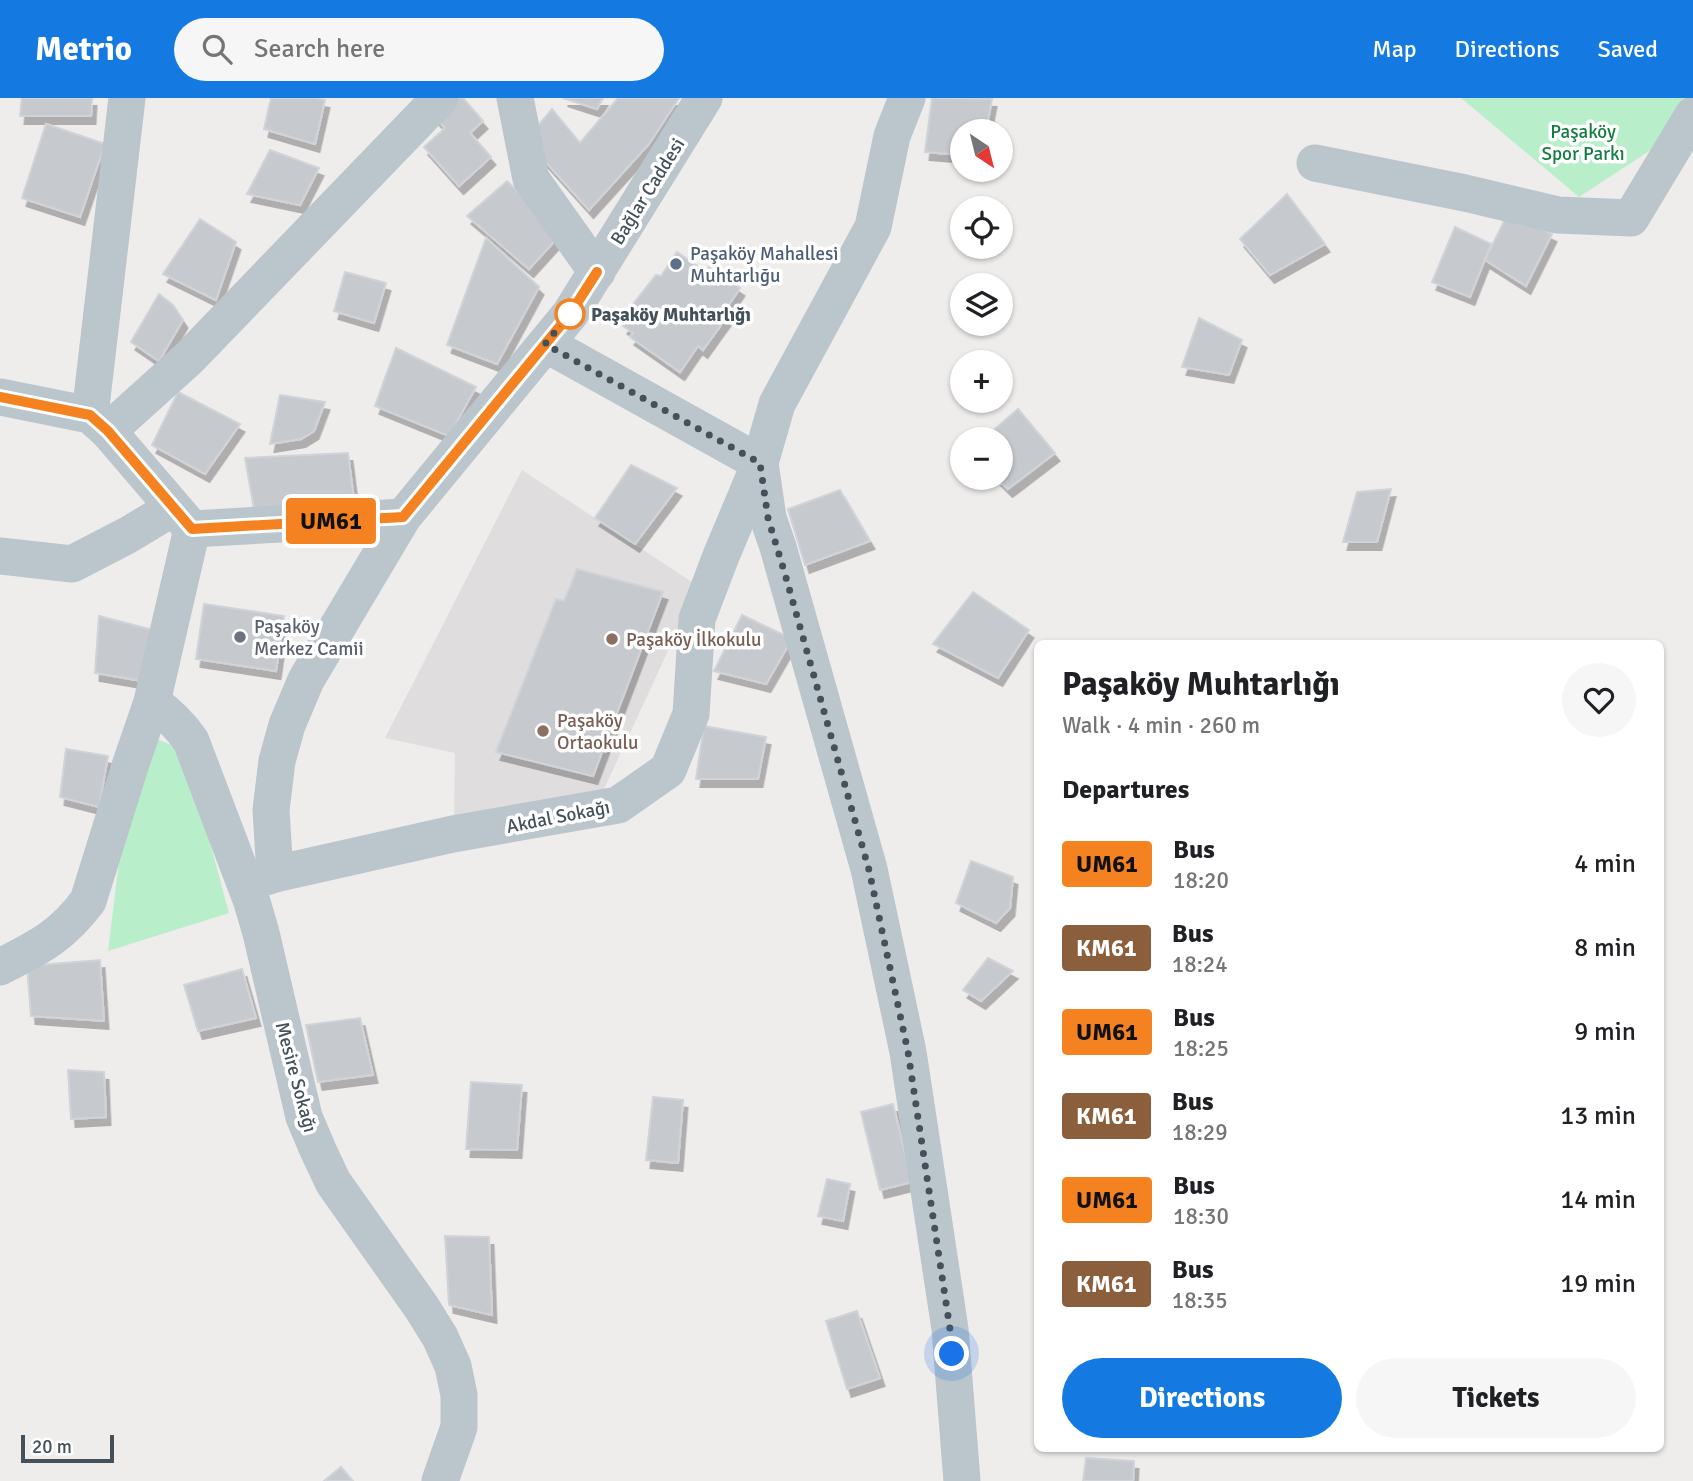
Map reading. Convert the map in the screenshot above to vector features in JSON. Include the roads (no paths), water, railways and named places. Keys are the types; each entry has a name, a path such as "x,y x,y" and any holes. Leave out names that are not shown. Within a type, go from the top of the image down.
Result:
{"street":[{"path":"99,423 127,98"},
{"path":"99,423 189,358 440,98"},
{"path":"515,98 531,179 597,272"},
{"name":"Bağlar Caddesi","path":"261,879 277,761 287,725 306,680 403,517 570,314 704,98"},
{"name":"Akdal Sokağı","path":"261,879 453,834 618,805 668,770 691,715 697,619 760,463 777,404 873,227 892,136 908,98"},
{"path":"1315,163 1558,215 1631,218 1693,115"},
{"path":"545,344 760,463 768,518 869,870 908,1052 950,1329 962,1481"},
{"path":"0,397 99,423 182,518"},
{"path":"0,556 72,564 128,535 182,518 403,517"},
{"path":"0,967 58,934 88,901 152,702 182,518"},
{"name":"Mesire Sokağı","path":"152,702 170,715 191,741 261,879 261,933 304,1117 318,1150 333,1182 422,1308 440,1337 453,1366 459,1395 459,1427 440,1481"}],"place":[{"name":"Paşaköy Mahallesi Muhtarlığu","path":"676,264"},
{"name":"Paşaköy Muhtarlığı","path":"570,314"},
{"name":"Paşaköy Merkez Camii","path":"240,637"},
{"name":"Paşaköy İlkokulu","path":"612,639"},
{"name":"Paşaköy Ortaokulu","path":"543,731"}],"park label":[{"name":"Paşaköy Spor Parkı","path":"1583,142"}]}
